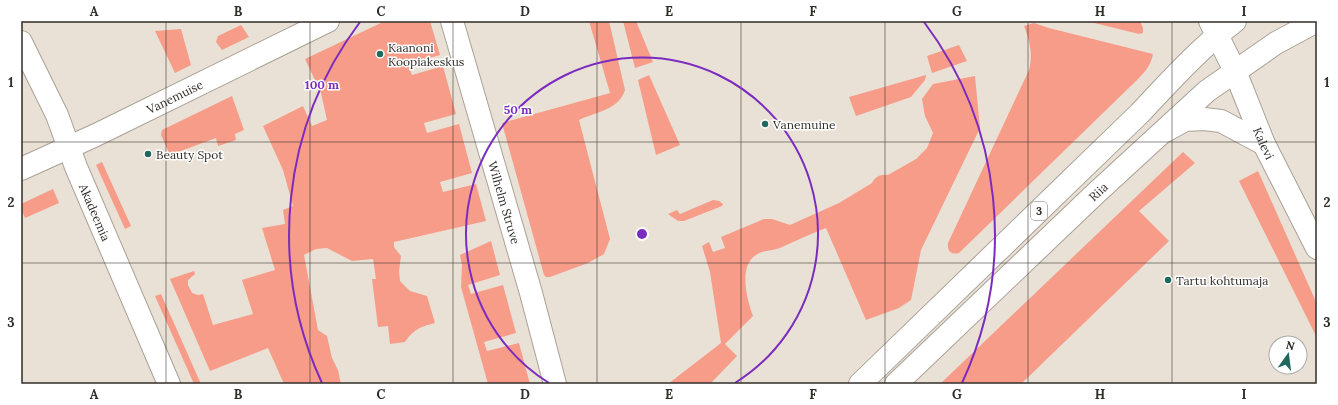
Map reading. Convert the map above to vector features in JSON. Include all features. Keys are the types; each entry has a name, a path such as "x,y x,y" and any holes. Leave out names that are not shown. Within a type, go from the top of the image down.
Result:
{"main road":[{"name":"Vanemuise","path":"21,170 69,146 96,135 328,21"},
{"name":"Wilhelm Struve","path":"452,21 556,384"},
{"name":"3","path":"860,384 1140,113 1182,68 1213,28 1235,21"},
{"name":"Riia","path":"896,384 1095,194 1207,91 1276,44 1317,21"},
{"name":"Kalevi","path":"1213,28 1235,71 1264,144 1317,248"},
{"name":"Akadeemia","path":"21,42 57,115 83,183 169,384"},
{"path":"1163,132 1185,120 1221,121 1264,144"}],"shaded area":[{"path":"385,21 430,21 440,55 408,64 412,75 443,66 456,114 424,123 427,133 459,124 472,173 440,182 443,192 476,184 486,221 394,242 394,247 401,256 399,271 400,281 410,291 427,296 435,323 418,329 411,334 405,342 390,344 388,326 378,327 372,279 376,279 373,259 352,261 327,248 316,249 304,255 318,330 327,336 332,358 338,370 341,384 284,384 268,348 210,371 170,279 194,271 195,274 188,280 188,285 192,293 198,295 203,294 213,325 253,314 242,280 275,270 262,228 285,224 283,210 293,206 283,170 263,126 303,106 312,126 327,120 321,93 305,59"},
{"path":"589,21 609,21 625,90 618,102 606,110 579,120 610,239 604,254 588,263 550,277 546,277 544,275 502,123 610,93"},
{"path":"623,21 636,21 653,62 635,68"},
{"path":"1086,21 1140,21 1143,28 1143,33 1139,34"},
{"path":"1034,23 1153,54 1151,62 1137,80 959,253 952,253 948,248 948,243 1029,70 1031,58 1030,48 1024,26"},
{"path":"241,25 249,37 222,50 216,42 218,36"},
{"path":"181,29 191,65 175,73 155,31"},
{"path":"959,45 967,61 932,73 927,56"},
{"path":"649,75 680,145 656,155 638,80"},
{"path":"926,75 925,80 911,97 856,116 849,97"},
{"path":"975,76 980,128 921,250 911,300 899,308 866,320 826,228 780,248 759,253 750,260 747,267 746,284 748,301 753,316 725,344 737,356 710,384 668,384 721,343 710,272 702,246 709,242 713,252 725,248 721,237 764,219 772,219 790,225 839,203 872,183 878,176 888,175 916,159 927,148 933,133 925,116 922,99 933,84"},
{"path":"232,96 244,130 235,134 236,140 218,146 216,138 170,155 161,135 162,130"},
{"path":"1183,152 1195,163 1139,211 1169,241 1021,384 940,384"},
{"path":"102,162 131,226 125,229 96,165"},
{"path":"1258,171 1317,304 1317,338 1239,181"},
{"path":"53,189 59,203 25,218 21,209 21,204"},
{"path":"713,200 719,201 723,204 722,206 684,221 678,221 668,214 677,210 680,214"},
{"path":"491,241 500,275 468,285 471,294 503,285 516,333 484,342 487,351 519,343 530,384 488,384 461,287 462,265 460,255"},
{"path":"161,294 201,384 194,384 155,296"}],"place":[{"name":"Kaanoni Koopiakeskus","path":"380,54"},
{"name":"Vanemuine","path":"765,124"},
{"name":"Beauty Spot","path":"148,154"},
{"name":"Tartu kohtumaja","path":"1168,280"}]}
